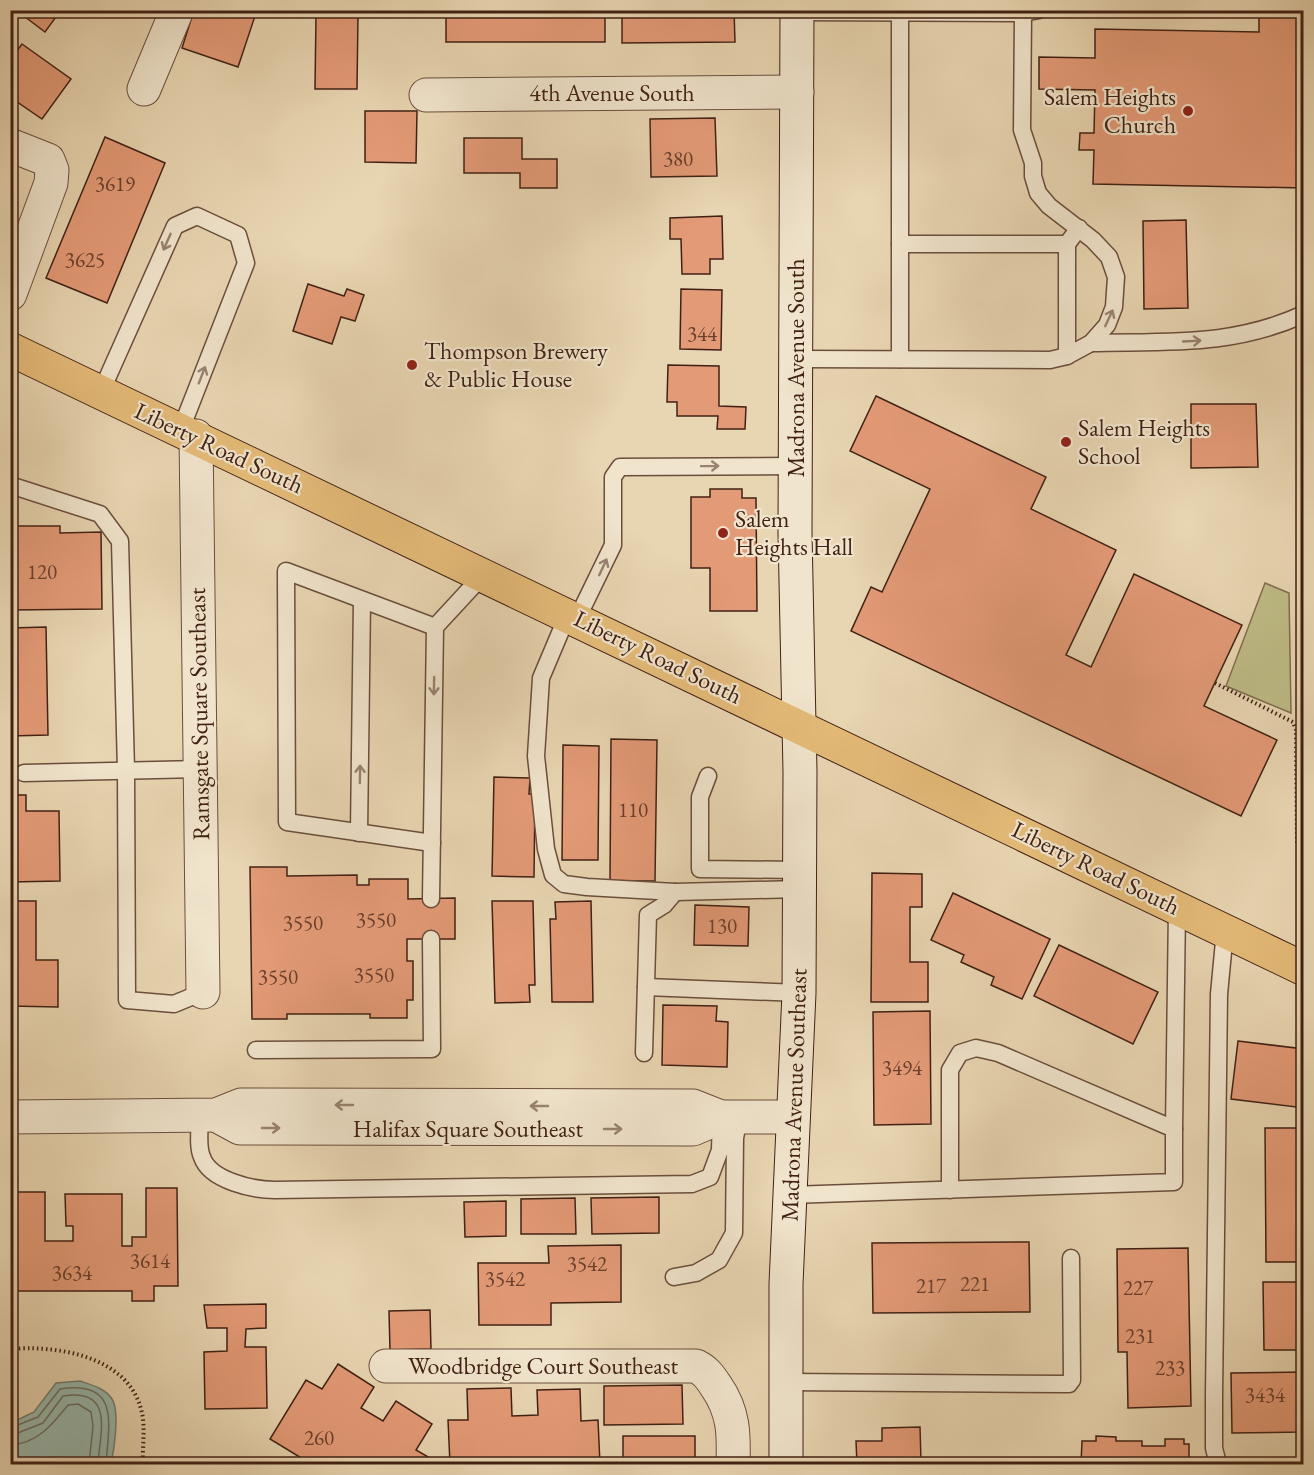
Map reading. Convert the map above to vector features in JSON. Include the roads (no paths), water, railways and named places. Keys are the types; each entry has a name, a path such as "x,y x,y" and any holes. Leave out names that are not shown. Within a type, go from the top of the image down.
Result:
{"main road":[{"name":"Liberty Road South","path":"10,349 484,574 1304,969"}],"street":[{"path":"144,89 177,10"},
{"name":"Madrona Avenue South","path":"797,11 795,466 798,725"},
{"name":"4th Avenue South","path":"426,94 797,92"},
{"path":"10,145 48,160 52,170 51,183 10,294"},
{"name":"Ramsgate Square Southeast","path":"188,433 200,769 203,992"},
{"name":"Madrona Avenue Southeast","path":"786,1464 790,1195 800,993 798,725"},
{"name":"Halifax Square Southeast","path":"10,1117 208,1115 240,1128 693,1129 730,1117 793,1117"},
{"name":"Woodbridge Court Southeast","path":"386,1366 696,1366 706,1371 730,1410 734,1427 733,1464"}],"lane":[{"path":"797,11 1031,12 1022,130 1038,193 1049,206 1109,256 1116,277 1114,307 1107,325 1091,343 1067,356 1050,360 797,359"},
{"path":"900,12 900,359"},
{"path":"101,392 175,226 197,216 238,235 246,263 188,433"},
{"path":"1067,356 1067,244 1078,228"},
{"path":"900,244 1067,244"},
{"path":"1091,343 1228,338 1265,330 1304,314"},
{"path":"795,466 620,467 613,477 613,545 541,678 536,756 546,849 553,875 564,884 675,892 800,879"},
{"path":"10,485 100,514 120,541 126,770 127,1000 174,1004 203,992"},
{"path":"432,843 286,822 286,571 435,627"},
{"path":"431,898 435,627 484,574"},
{"path":"359,832 362,600"},
{"path":"24,773 200,769"},
{"path":"708,776 700,797 700,869 800,879"},
{"path":"644,1053 648,915 664,905 675,892"},
{"path":"790,1195 1174,1182 1177,908"},
{"path":"1218,1464 1214,1448 1214,1395 1219,994 1225,931"},
{"path":"256,1050 432,1049 431,939"},
{"path":"646,987 800,993"},
{"path":"950,1190 950,1070 960,1053 976,1048 998,1053 1174,1129"},
{"path":"208,1115 200,1155 204,1164 213,1172 247,1188 275,1190 692,1184 710,1177 718,1161 730,1117"},
{"path":"674,1277 696,1274 719,1260 734,1233 735,1138 730,1117"},
{"path":"786,1382 1069,1384 1072,1380 1071,1258"}],"water":[{"path":"80,1381 98,1387 112,1399 116,1413 116,1431 111,1464 11,1464 11,1423 34,1412 56,1383"}],"place":[{"name":"Salem Heights Church","path":"1188,111"},
{"name":"Thompson Brewery & Public House","path":"412,365"},
{"name":"Salem Heights School","path":"1066,442"},
{"name":"Salem Heights Hall","path":"723,533"}]}
